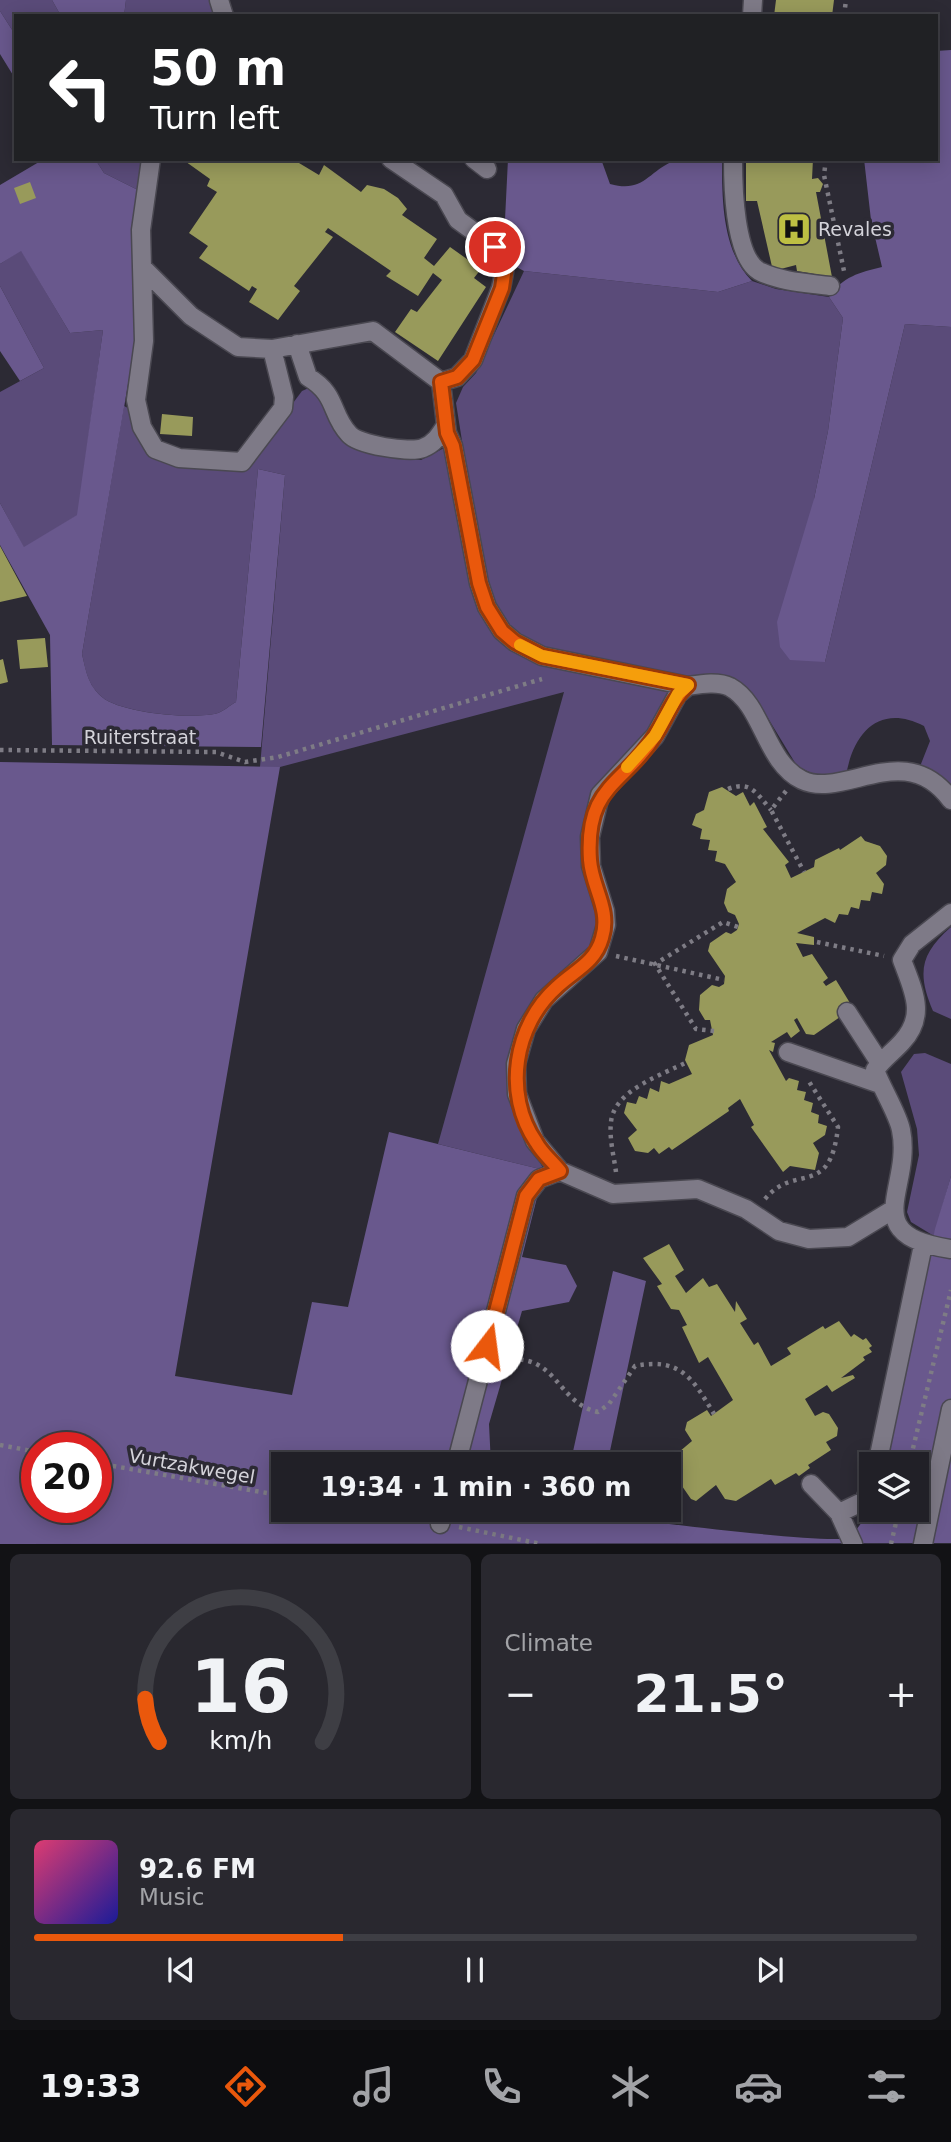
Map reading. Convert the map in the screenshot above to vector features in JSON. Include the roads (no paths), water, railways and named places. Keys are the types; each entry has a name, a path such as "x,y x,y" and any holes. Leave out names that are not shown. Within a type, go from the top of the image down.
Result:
{"street":[{"path":"151,161 141,230 144,341 136,400 142,427 155,449 178,458 242,462 283,404 308,377"},
{"path":"394,161 444,195 458,220 495,247 505,267 502,288 473,360 457,377 441,382"},
{"path":"733,161 733,203 748,262 758,271 778,278 830,286"},
{"path":"142,267 191,316 238,347 271,349 373,331 441,382 446,425 453,446 479,583 487,607 502,631 515,642 542,656 688,685 712,683 730,687 755,718 777,758 797,776 826,786 872,772 901,772 926,779 951,800"},
{"path":"297,344 308,377 321,385 349,435 366,444 420,450 439,438 446,425"},
{"path":"271,349 283,404"},
{"path":"688,685 678,694 655,736 600,795 590,837 591,866 605,911 606,925 598,952 544,1000 526,1029 516,1064 517,1094 535,1141 560,1171 613,1194 698,1189 753,1213 779,1231 809,1239 848,1237 894,1209"},
{"path":"951,913 912,944 902,960 918,999 915,1022 903,1042 875,1070 901,1128 902,1171 894,1218 903,1233 923,1245 951,1249"},
{"path":"847,1012 880,1063"},
{"path":"788,1052 880,1084"},
{"path":"459,1452 526,1196 539,1179 560,1171"},
{"path":"880,1452 923,1245"},
{"path":"923,1544 951,1409"},
{"path":"811,1484 839,1513 853,1544"},
{"path":"839,1513 859,1504"}],"place":[{"name":"Revales","path":"794,229"}]}
